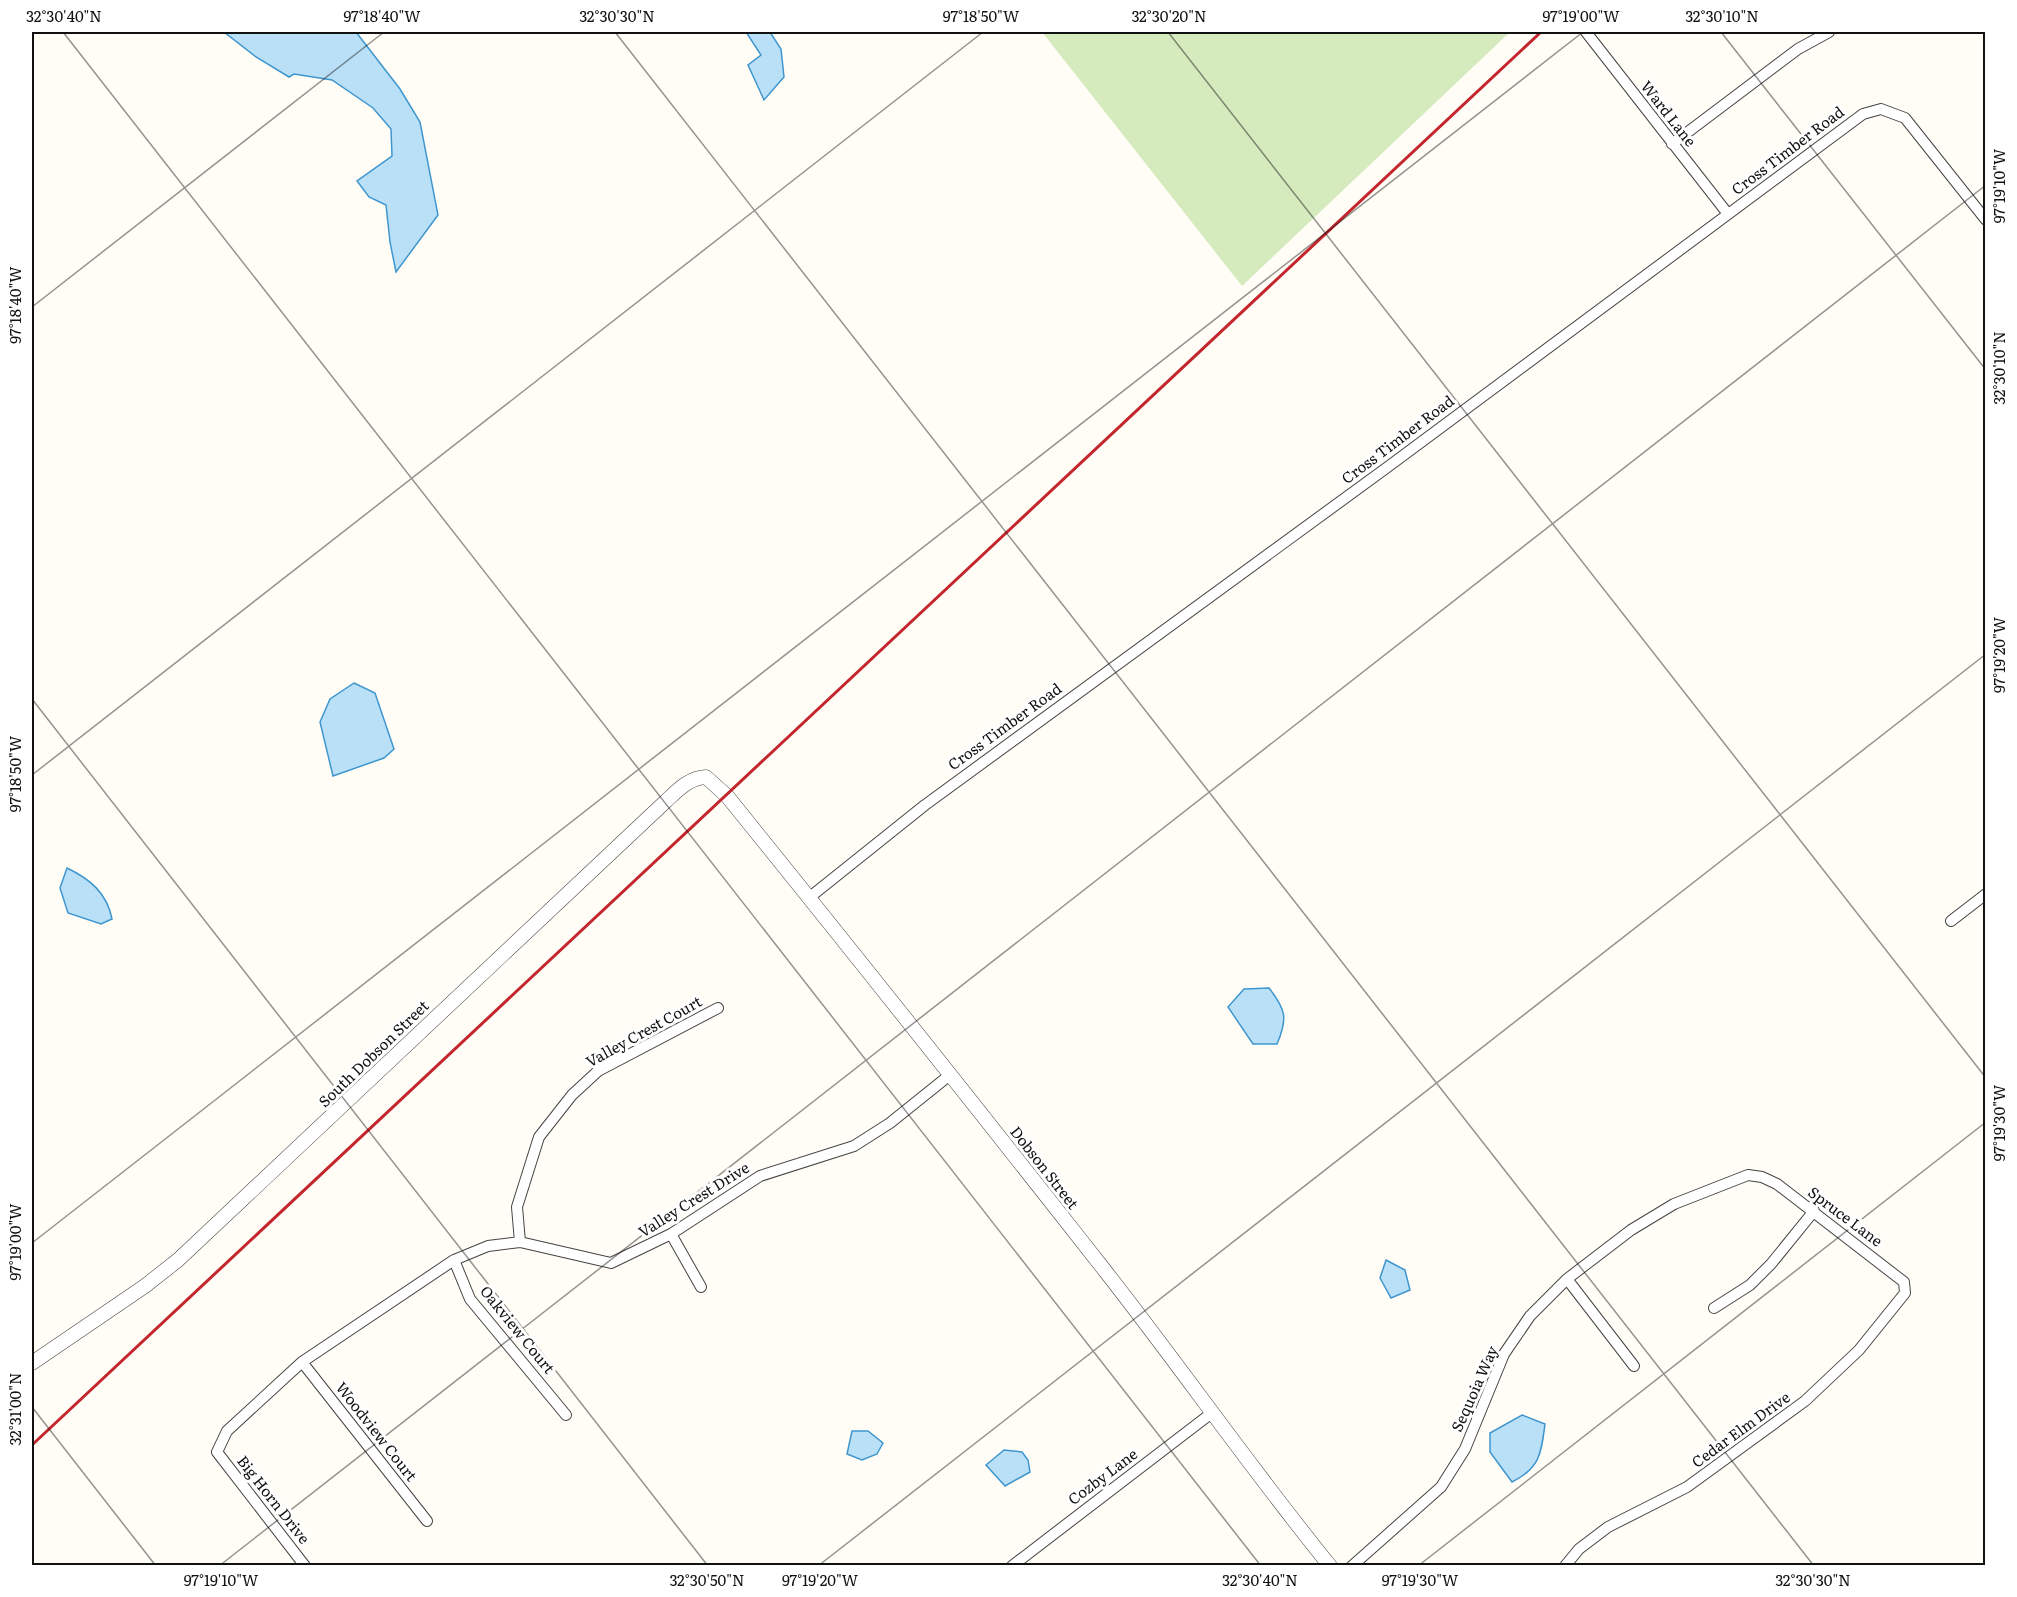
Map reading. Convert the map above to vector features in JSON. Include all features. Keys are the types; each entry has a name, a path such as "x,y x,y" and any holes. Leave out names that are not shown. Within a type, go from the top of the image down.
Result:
{"street":[{"name":"Ward Lane","path":"1586,32 1728,214"},
{"path":"1672,144 1798,49 1829,32"},
{"name":"Cross Timber Road","path":"810,897 925,805 1389,466 1863,114 1881,109 1905,118 1986,220"},
{"name":"South Dobson Street","path":"32,1363 145,1286 178,1260 684,784 706,777 727,796"},
{"name":"Dobson Street","path":"727,796 951,1074 1213,1412 1257,1474 1329,1566"},
{"path":"1951,921 1986,894"},
{"name":"Valley Crest Court","path":"520,1242 517,1207 539,1137 572,1095 598,1071 718,1008"},
{"name":"Valley Crest Drive","path":"217,1452 227,1431 302,1362 453,1260 488,1246 520,1242 611,1263 671,1234 760,1176 854,1146 890,1123 951,1074"},
{"name":"Sequoia Way","path":"1352,1566 1441,1487 1465,1449 1504,1354 1530,1316 1567,1279 1630,1230 1674,1204 1748,1175 1762,1177"},
{"name":"Spruce Lane","path":"1762,1177 1777,1184 1814,1211 1887,1267 1906,1286"},
{"path":"1714,1308 1750,1285 1814,1211"},
{"path":"671,1234 701,1287"},
{"name":"Oakview Court","path":"453,1260 470,1299 566,1414"},
{"path":"1567,1279 1634,1366"},
{"name":"Cedar Elm Drive","path":"1565,1566 1579,1549 1608,1527 1687,1487 1805,1401 1859,1350 1905,1293 1906,1286"},
{"name":"Woodview Court","path":"302,1362 427,1521"},
{"name":"Cozby Lane","path":"1012,1566 1213,1412"},
{"name":"Big Horn Drive","path":"217,1452 305,1566"}],"green space":[{"path":"1042,32 1510,32 1242,286"}],"water":[{"path":"224,32 356,32 400,89 420,122 438,215 396,272 386,205 369,197 357,181 392,156 391,129 373,108 332,80 294,74 289,77 256,57"},
{"path":"746,32 770,32 781,49 784,77 764,100 748,65 761,55"},
{"path":"354,683 375,693 394,749 384,758 333,776 320,722 330,699"},
{"path":"67,868 90,882 102,894 112,919 101,924 68,913 60,888"},
{"path":"1269,988 1284,1014 1283,1027 1277,1044 1253,1044 1228,1007 1244,989"},
{"path":"1386,1260 1405,1270 1410,1290 1391,1298 1380,1278"},
{"path":"1522,1415 1545,1424 1544,1435 1538,1459 1534,1465 1512,1482 1490,1452 1490,1433"},
{"path":"852,1431 868,1431 883,1443 877,1454 862,1460 847,1454"},
{"path":"1004,1450 1022,1452 1028,1460 1030,1472 1005,1486 986,1465"}],"railway":[{"path":"32,1445 1541,32"}]}
